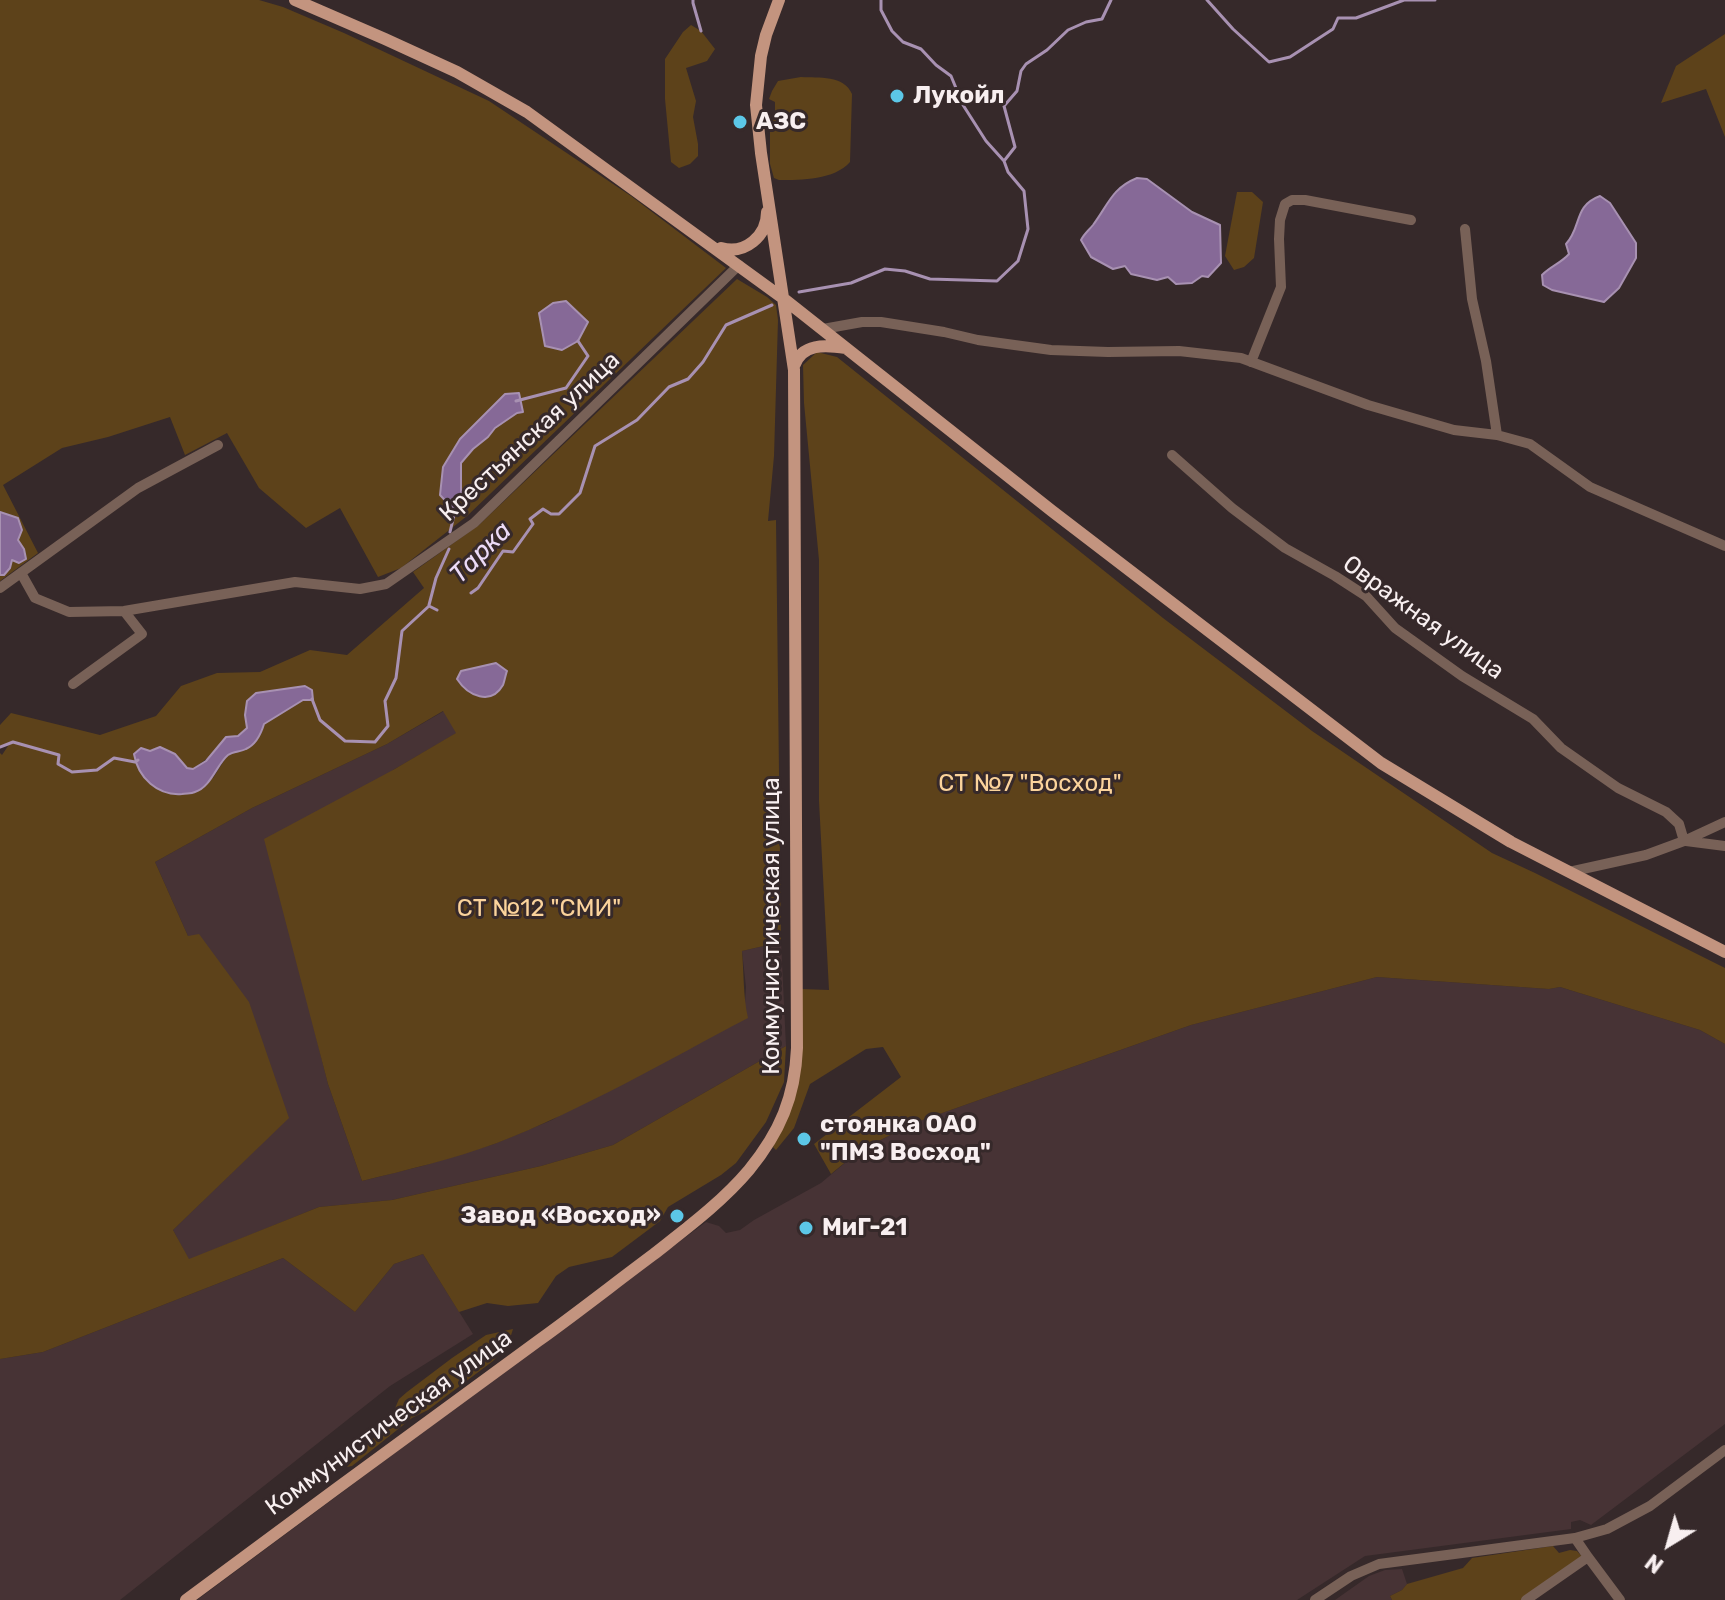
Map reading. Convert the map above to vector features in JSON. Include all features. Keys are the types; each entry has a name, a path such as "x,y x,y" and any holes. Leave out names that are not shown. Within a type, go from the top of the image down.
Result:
{"main road":[{"path":"295,0 400,45 527,112 784,299 1052,511 1381,763 1511,842 1725,952"},
{"name":"Коммунистическая улица","path":"186,1600 686,1229 716,1204 750,1168 782,1118 792,1091 797,1048 794,370 756,121 761,56 779,0"},
{"path":"714,246 731,251 754,241 767,221 767,192"},
{"path":"794,370 795,362 803,352 814,347 846,348"}],"street":[{"path":"1251,362 1281,287 1279,239 1285,204 1292,200 1305,200 1411,220"},
{"path":"1465,229 1472,299 1486,361 1497,435"},
{"name":"Крестьянская улица","path":"21,573 35,598 69,612 124,611 295,582 360,589 386,584 474,523 739,265"},
{"path":"823,329 881,322 1051,350 1179,351 1241,358 1368,405 1454,430 1497,435 1530,444 1590,487 1725,546"},
{"path":"0,588 138,488 218,445"},
{"name":"Овражная улица","path":"1172,455 1232,508 1285,548 1366,596 1395,628 1462,676 1533,719 1561,748 1618,788 1666,812 1679,824 1684,841"},
{"path":"73,684 142,634 124,611"},
{"path":"1569,872 1646,855 1725,822"},
{"path":"1684,841 1725,846"},
{"path":"1315,1600 1351,1576 1379,1564 1575,1538 1607,1529 1650,1506 1725,1450"},
{"path":"1575,1538 1620,1600"},
{"path":"1526,1600 1588,1557"}],"shaded area":[{"path":"1137,178 1147,179 1192,212 1220,225 1221,263 1208,277 1202,276 1192,283 1176,284 1168,277 1157,280 1131,274 1125,266 1113,269 1091,257 1082,238 1116,192"},
{"path":"1600,196 1610,203 1636,243 1636,258 1619,288 1604,302 1552,290 1543,285 1542,275 1569,254 1566,244 1582,211 1591,200"},
{"path":"566,301 588,322 578,341 562,350 545,346 539,313 553,303"},
{"path":"519,393 523,412 495,428 461,463 461,496 455,511 440,495 443,467 460,439 505,394"},
{"path":"0,512 18,518 22,530 18,540 26,559 19,563 12,560 4,575 0,575"},
{"path":"496,663 507,671 503,685 492,695 473,694 457,679 461,671"},
{"path":"305,686 312,690 313,700 303,700 264,724 252,745 228,755 201,789 173,794 157,789 145,778 136,763 134,754 141,748 150,751 160,747 175,754 187,768 193,769 206,761 226,737 238,736 247,728 247,701 256,693"},
{"path":"444,711 457,733 393,770 300,972 328,1084 362,1181 494,1144 552,1120 745,1003 742,951 781,942 786,1046 613,1145 541,1166 392,1200 319,1207 189,1260 173,1230 288,1118 188,936 155,862 252,808 387,744"},
{"path":"1377,977 1549,989 1560,987 1700,1030 1725,1044 1725,1424 1591,1525 1580,1520 1571,1522 1571,1529 1365,1556 1297,1600 197,1600 706,1222 719,1226 726,1233 740,1230 821,1183 859,1151 914,1123 1191,1025"},
{"path":"423,1254 473,1334 390,1386 120,1600 0,1600 0,1359 43,1352 283,1258 355,1312 394,1264"},
{"path":"1402,1569 1407,1584 1390,1596 1392,1600 1335,1600 1369,1576 1385,1570"}],"green space":[{"path":"0,0 259,0 283,7 489,101 631,196 726,268 467,516 401,568 378,577 340,508 306,528 259,488 227,433 185,455 170,417 62,448 3,485 38,553 0,581 0,575 4,575 12,560 24,549 18,540 18,518 0,512","holes":["519,394 517,413 495,428 461,464 461,496 455,510 460,439 505,395"]},
{"path":"691,25 701,31 715,49 707,61 686,68 696,101 693,117 698,156 690,164 679,168 671,162 665,59"},
{"path":"1725,34 1725,137 1706,89 1661,103 1676,66"},
{"path":"801,77 843,83 852,94 850,162 827,176 779,180 774,178 770,164 770,120 775,113 775,102 769,99 778,81"},
{"path":"1237,192 1252,192 1263,202 1254,258 1244,267 1234,270 1225,256"},
{"name":"СТ №12 \"СМИ\"","path":"737,279 776,305 774,456 768,521 776,520 781,942 742,951 748,1018 529,1130 464,1154 362,1181 328,1084 264,839 456,733 443,711 387,744 252,808 155,862 188,936 199,934 249,1002 289,1118 173,1230 189,1259 319,1207 392,1200 541,1166 613,1145 786,1046 784,1082 766,1122 736,1163 721,1175 668,1207 660,1221 612,1257 569,1267 556,1276 538,1303 508,1306 487,1303 459,1312 423,1254 394,1264 355,1312 283,1258 43,1352 0,1359 0,753 2,755 10,743 0,747 0,725 11,713 100,735 156,716 181,686 217,673 260,672 310,650 347,655 424,588 413,572 479,525","holes":["305,686 264,724 261,734 227,756 213,778 134,754 161,747 175,754 187,768 193,769 247,728 245,715 256,693"]},
{"name":"СТ №7 \"Восход\"","path":"817,352 837,357 1163,618 1312,731 1492,853 1725,968 1725,1044 1700,1030 1560,987 1549,989 1377,977 1191,1025 914,1123 859,1151 831,1174 814,1144 901,1077 883,1047 866,1049 810,1084 794,1128 776,1150 773,1147 792,1104 800,989 829,990 819,801 819,560 803,365"},
{"path":"513,1329 508,1345 493,1361 347,1467 390,1420 399,1399 407,1392 486,1335"},
{"path":"1553,1546 1559,1553 1577,1551 1584,1559 1532,1600 1392,1600 1390,1596 1407,1584 1463,1568 1472,1558"}],"waterway":[{"path":"693,0 701,31"},
{"name":"Тарка","path":"799,292 851,283 885,269 930,279 997,281 1018,261 1028,229 1024,191 963,105 951,76 921,49 903,42 892,31 881,10 881,0"},
{"path":"1004,161 1015,147 1004,106 1017,91 1021,71 1068,30 1102,19 1111,0"},
{"path":"1207,0 1269,62 1290,57 1333,29 1338,18 1356,18 1404,0 1435,0"},
{"name":"Тарка","path":"471,593 478,588 503,551 513,552 533,524 530,519 543,509 559,514 580,493 595,446 637,420 669,387 688,379 703,362 726,325 772,305"},
{"path":"516,401 566,388 588,356 578,341"},
{"path":"450,532 456,507"},
{"path":"429,605 436,578 449,549"},
{"name":"Тарка","path":"312,699 320,720 345,741 375,742 388,726 385,701 396,678 402,631 429,606 437,610"},
{"name":"Тарка","path":"0,747 13,742 59,755 58,764 72,772 97,770 114,758 138,760"}],"place":[{"name":"Лукойл","path":"897,96"},
{"name":"АЗС","path":"740,122"},
{"name":"стоянка ОАО \"ПМЗ Восход\"","path":"804,1139"},
{"name":"Завод «Восход»","path":"677,1216"},
{"name":"МиГ-21","path":"806,1228"}]}
